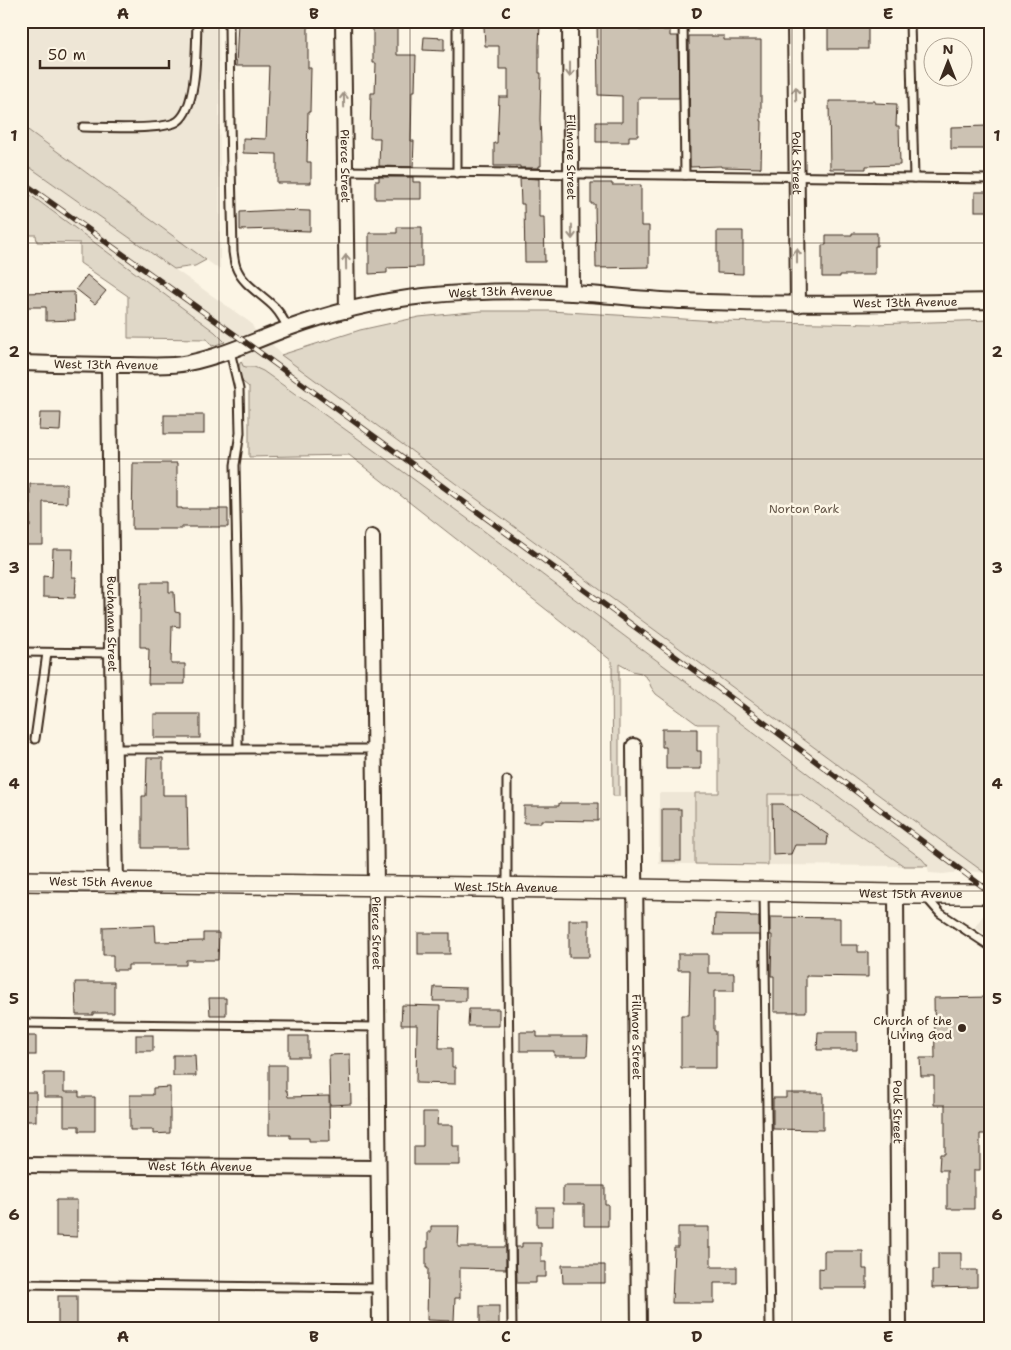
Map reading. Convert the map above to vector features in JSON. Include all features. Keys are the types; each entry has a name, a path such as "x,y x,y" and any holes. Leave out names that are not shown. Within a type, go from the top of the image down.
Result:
{"main road":[{"name":"West 15th Avenue","path":"21,881 990,894"}],"street":[{"name":"Pierce Street","path":"343,21 347,311"},
{"name":"Fillmore Street","path":"570,21 572,293"},
{"name":"Polk Street","path":"795,21 798,305"},
{"name":"West 13th Avenue","path":"21,364 167,366 180,364 230,351 288,328 347,311 423,296 528,291 684,301 798,305 990,301"},
{"name":"Buchanan Street","path":"109,365 116,882"},
{"name":"Pierce Street","path":"372,537 380,1329"},
{"name":"Fillmore Street","path":"634,746 639,1329"},
{"name":"Polk Street","path":"896,894 899,1329"},
{"name":"West 16th Avenue","path":"21,1165 378,1168"}],"lane":[{"path":"83,127 164,126 178,121 186,111 193,87 197,21"},
{"path":"229,21 230,179 233,252 240,276 271,304 281,315 288,328"},
{"path":"457,21 457,173"},
{"path":"684,21 686,175"},
{"path":"910,21 914,178"},
{"path":"345,172 990,179"},
{"path":"230,351 239,389 240,433 235,465 238,749"},
{"path":"21,652 112,653"},
{"path":"35,739 47,652"},
{"path":"114,749 375,750"},
{"path":"507,780 512,1329"},
{"path":"764,891 770,1329"},
{"path":"923,894 940,913 990,946"},
{"path":"21,1023 377,1027"},
{"path":"21,1284 379,1288"}],"shaded area":[{"path":"21,21 219,21 220,270 21,125"},
{"path":"21,161 251,323 255,331 225,342 215,332 21,188"},
{"path":"272,344 282,355 985,873 969,871 943,874 929,873 927,864 922,859 471,522 278,381 254,367 243,366 241,361 245,355"},
{"path":"659,793 695,793 695,864 659,864"},
{"path":"768,793 801,794 904,866 768,865"},
{"path":"984,907 990,907 990,938 975,927 984,914"}],"green space":[{"path":"21,125 206,260 195,266 174,269 21,161"},
{"path":"21,188 215,332 225,342 212,346 207,339 128,338 128,296 80,263 80,243 37,242 36,235 21,235"},
{"name":"Norton Park","path":"481,311 550,311 717,321 874,324 990,320 990,873 985,873 281,355 360,330 419,317"},
{"path":"241,361 243,366 254,367 263,371 472,522 922,859 928,866 904,866 801,794 768,794 768,865 695,864 695,793 719,793 719,724 697,724 656,694 648,679 641,673 632,671 619,664 619,796 613,796 612,661 349,455 249,457 249,387 238,378"}],"building":[{"path":"308,21 308,68 311,68 307,162 311,162 311,183 277,183 277,154 243,153 243,138 266,139 269,66 236,66 238,22"},
{"path":"373,21 397,21 397,55 416,55 415,91 412,91 411,141 414,141 413,167 379,166 380,138 370,138 371,93 375,93 376,63 373,63"},
{"path":"502,21 537,21 537,25 540,25 541,166 539,168 494,166 494,143 497,143 499,97 508,97 508,69 499,69 499,46 485,46 484,26 502,25"},
{"path":"597,21 639,21 639,30 670,30 670,36 678,36 679,98 638,98 638,136 629,136 629,142 596,142 596,122 622,122 622,96 598,95"},
{"path":"828,21 868,21 868,49 828,49"},
{"path":"689,36 724,36 724,40 761,40 761,168 690,167"},
{"path":"424,37 444,38 444,51 423,50"},
{"path":"829,101 875,101 875,103 897,104 896,126 899,126 900,165 866,166 866,169 830,169"},
{"path":"988,126 990,149 951,149 951,127"},
{"path":"379,177 413,177 413,182 421,182 421,199 375,199 375,181 379,181"},
{"path":"520,178 539,179 539,217 544,217 545,262 525,262 524,204 521,204"},
{"path":"591,183 641,185 641,226 649,226 649,267 596,268 595,204 591,204"},
{"path":"975,192 990,192 990,211 975,211"},
{"path":"310,211 310,231 278,229 240,230 240,212"},
{"path":"397,227 422,227 422,267 387,268 387,273 369,274 369,233 397,233"},
{"path":"717,231 743,231 743,274 717,273"},
{"path":"852,233 877,233 875,275 822,277 822,245 826,245 826,235 852,235"},
{"path":"87,275 106,291 95,304 76,289"},
{"path":"74,292 75,320 46,321 46,307 21,307 21,293"},
{"path":"40,413 61,413 60,431 39,430"},
{"path":"164,415 204,415 204,434 164,434"},
{"path":"133,463 177,463 177,508 228,509 228,527 132,529"},
{"path":"30,484 67,484 67,503 43,502 43,545 21,545 21,527 30,527"},
{"path":"53,549 73,549 72,577 76,577 75,598 43,597 43,576 52,577"},
{"path":"142,582 169,582 169,592 174,592 175,612 180,613 180,627 172,626 171,664 185,664 185,684 148,684 149,649 140,647"},
{"path":"154,714 200,714 200,738 154,738"},
{"path":"662,729 697,729 697,751 701,751 701,769 666,769 666,747 662,747"},
{"path":"147,758 163,758 163,795 187,795 188,848 142,848 142,796 146,796"},
{"path":"559,803 598,803 598,821 541,820 541,823 524,823 524,806 559,806"},
{"path":"772,804 783,804 828,835 827,845 795,845 791,854 773,855"},
{"path":"662,809 681,809 681,861 662,861"},
{"path":"715,914 759,917 759,935 714,935"},
{"path":"770,917 840,918 840,945 858,945 858,952 868,952 868,977 806,976 806,1012 774,1012 774,976 771,976 772,935 770,935"},
{"path":"569,920 589,920 589,957 569,957"},
{"path":"155,925 156,942 203,941 203,933 219,933 218,960 186,960 186,965 128,965 128,970 113,970 113,955 103,955 103,927"},
{"path":"418,933 450,933 450,954 418,954"},
{"path":"678,954 708,954 708,973 734,973 734,991 714,991 716,1068 681,1068 681,1015 689,1015 690,970 678,970"},
{"path":"75,982 114,982 114,1013 76,1015"},
{"path":"434,987 466,988 466,1001 433,1001"},
{"name":"Church of the Living God","path":"990,997 990,1134 980,1134 980,1170 974,1170 974,1209 947,1209 947,1170 939,1170 940,1154 945,1154 945,1105 934,1105 934,1076 921,1076 920,1058 935,1058 934,998"},
{"path":"209,998 226,998 226,1015 210,1015"},
{"path":"402,1005 440,1006 439,1048 452,1048 452,1067 455,1067 455,1084 416,1083 417,1025 401,1025"},
{"path":"469,1009 499,1009 499,1026 468,1026"},
{"path":"520,1032 537,1032 537,1037 588,1037 587,1056 554,1056 554,1051 520,1051"},
{"path":"818,1032 857,1032 857,1050 817,1050"},
{"path":"136,1035 153,1035 153,1051 136,1051"},
{"path":"21,1036 36,1036 36,1055 21,1055"},
{"path":"289,1036 308,1036 308,1057 289,1057"},
{"path":"350,1054 351,1104 330,1105 329,1055"},
{"path":"173,1055 195,1055 196,1076 173,1076"},
{"path":"269,1065 286,1065 286,1091 288,1097 329,1096 330,1141 309,1141 309,1138 290,1138 290,1135 269,1135"},
{"path":"44,1073 64,1073 64,1092 79,1092 79,1097 95,1097 95,1131 79,1131 79,1126 64,1126 64,1097 44,1097"},
{"path":"170,1087 170,1133 153,1134 153,1130 130,1130 130,1095 153,1095 153,1088"},
{"path":"21,1092 36,1092 36,1121 21,1121"},
{"path":"786,1093 823,1093 823,1130 773,1129 773,1098 786,1098"},
{"path":"423,1112 438,1112 437,1125 453,1125 453,1146 460,1146 460,1165 414,1165 414,1146 423,1146"},
{"path":"563,1186 605,1186 605,1204 608,1204 608,1226 584,1226 584,1204 563,1204"},
{"path":"56,1200 77,1200 77,1237 56,1236"},
{"path":"537,1207 553,1207 553,1226 537,1226"},
{"path":"431,1226 459,1226 458,1247 506,1247 506,1269 460,1268 460,1298 455,1298 454,1321 427,1320 428,1268 426,1268 426,1248 428,1248 428,1232 431,1232"},
{"path":"678,1227 709,1227 711,1267 737,1267 737,1283 714,1283 714,1303 672,1303 674,1247 678,1247"},
{"path":"522,1243 541,1243 541,1262 546,1262 546,1277 536,1277 536,1283 517,1283 516,1247 522,1247"},
{"path":"824,1251 863,1251 863,1269 867,1269 867,1288 819,1288 819,1268 824,1269"},
{"path":"938,1253 961,1253 961,1270 977,1270 977,1287 932,1288 932,1270 938,1270"},
{"path":"562,1265 605,1265 605,1283 563,1283"},
{"path":"58,1296 77,1296 77,1329 58,1329"},
{"path":"480,1306 499,1306 499,1325 480,1325"}],"railway":[{"path":"21,181 248,344 702,676 990,892"}],"place":[{"name":"Church of the Living God","path":"962,1028"}]}
